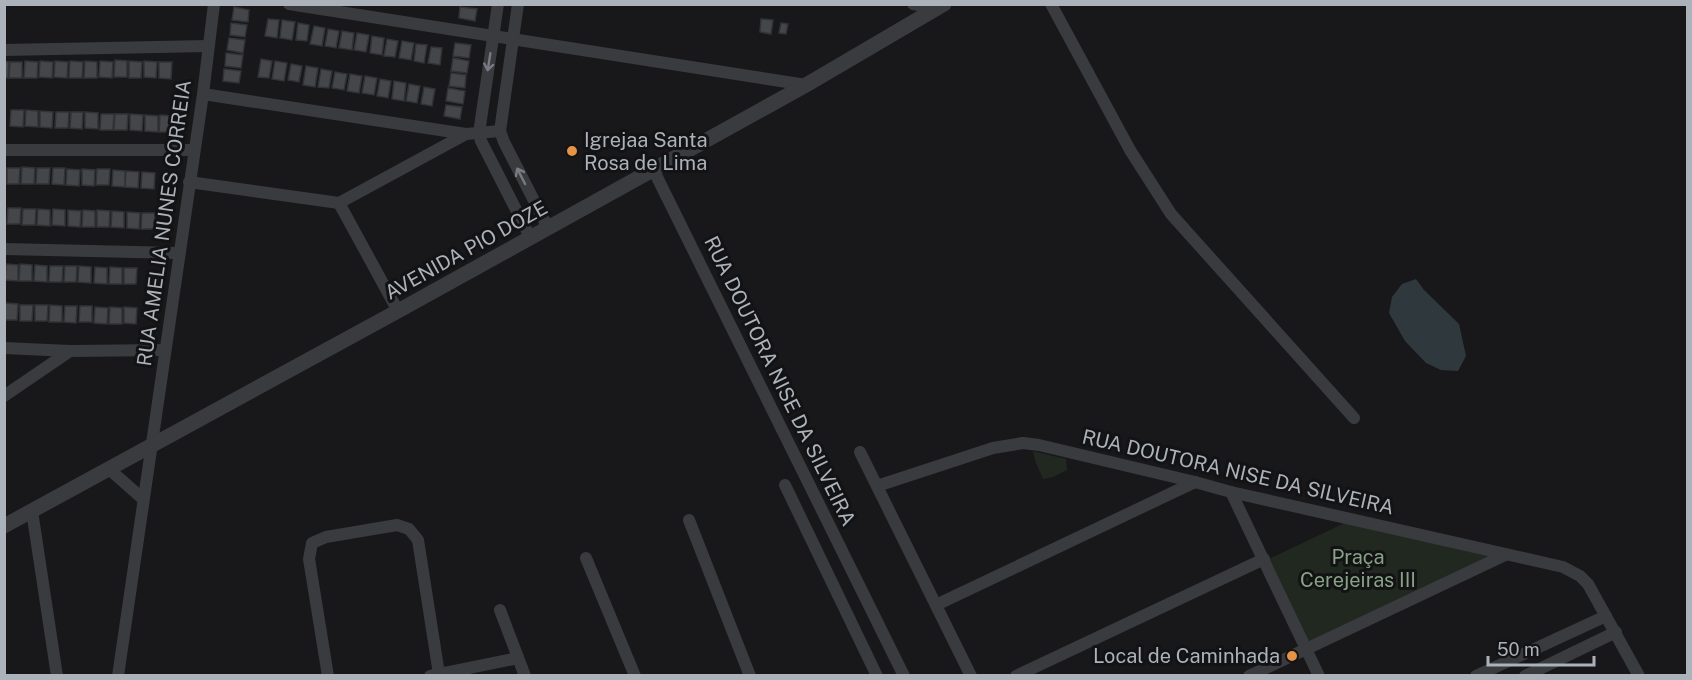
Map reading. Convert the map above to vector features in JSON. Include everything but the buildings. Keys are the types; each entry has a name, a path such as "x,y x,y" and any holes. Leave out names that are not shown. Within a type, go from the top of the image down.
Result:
{"street":[{"name":"RUA AMELIA NUNES CORREIA","path":"118,675 214,4"},
{"path":"289,4 806,85"},
{"path":"498,4 479,133 530,237"},
{"path":"518,4 500,131 548,228"},
{"path":"913,4 940,6"},
{"path":"1051,4 1130,150 1171,214 1353,418"},
{"name":"AVENIDA PIO DOZE","path":"4,526 806,85 940,6"},
{"path":"4,50 208,46"},
{"path":"202,94 466,134 500,131"},
{"path":"189,182 339,203 466,134"},
{"path":"4,150 194,150"},
{"name":"RUA DOUTORA NISE DA SILVEIRA","path":"653,169 904,675"},
{"path":"339,203 398,311"},
{"path":"4,249 178,253"},
{"path":"4,348 70,351 165,350"},
{"path":"4,396 70,351"},
{"name":"RUA DOUTORA NISE DA SILVEIRA","path":"877,486 993,448 1023,443 1040,445 1231,492 1563,567 1580,576 1588,584 1606,616"},
{"path":"860,452 971,675"},
{"path":"109,469 143,499"},
{"path":"936,604 1195,482"},
{"path":"785,485 877,675"},
{"path":"1231,492 1319,675"},
{"path":"33,511 57,675"},
{"path":"689,520 750,675"},
{"path":"328,675 309,559 312,543 326,537 397,525 409,529 418,540 435,675 518,658"},
{"path":"1249,675 1505,555"},
{"path":"586,558 635,675"},
{"path":"1016,675 1264,559"},
{"path":"500,610 525,675"},
{"path":"1476,675 1606,616 1640,675"},
{"path":"1525,675 1616,632"}],"green space":[{"path":"1033,451 1066,459 1067,470 1043,479"},
{"name":"Praça Cerejeiras III","path":"1355,518 1503,553 1309,644 1269,559"}],"shaded area":[{"path":"1416,279 1424,290 1459,324 1466,356 1458,371 1441,370 1426,363 1405,341 1389,313 1392,297 1402,284"}],"place":[{"name":"Igrejaa Santa Rosa de Lima","path":"572,151"},
{"name":"Local de Caminhada","path":"1292,656"}]}
